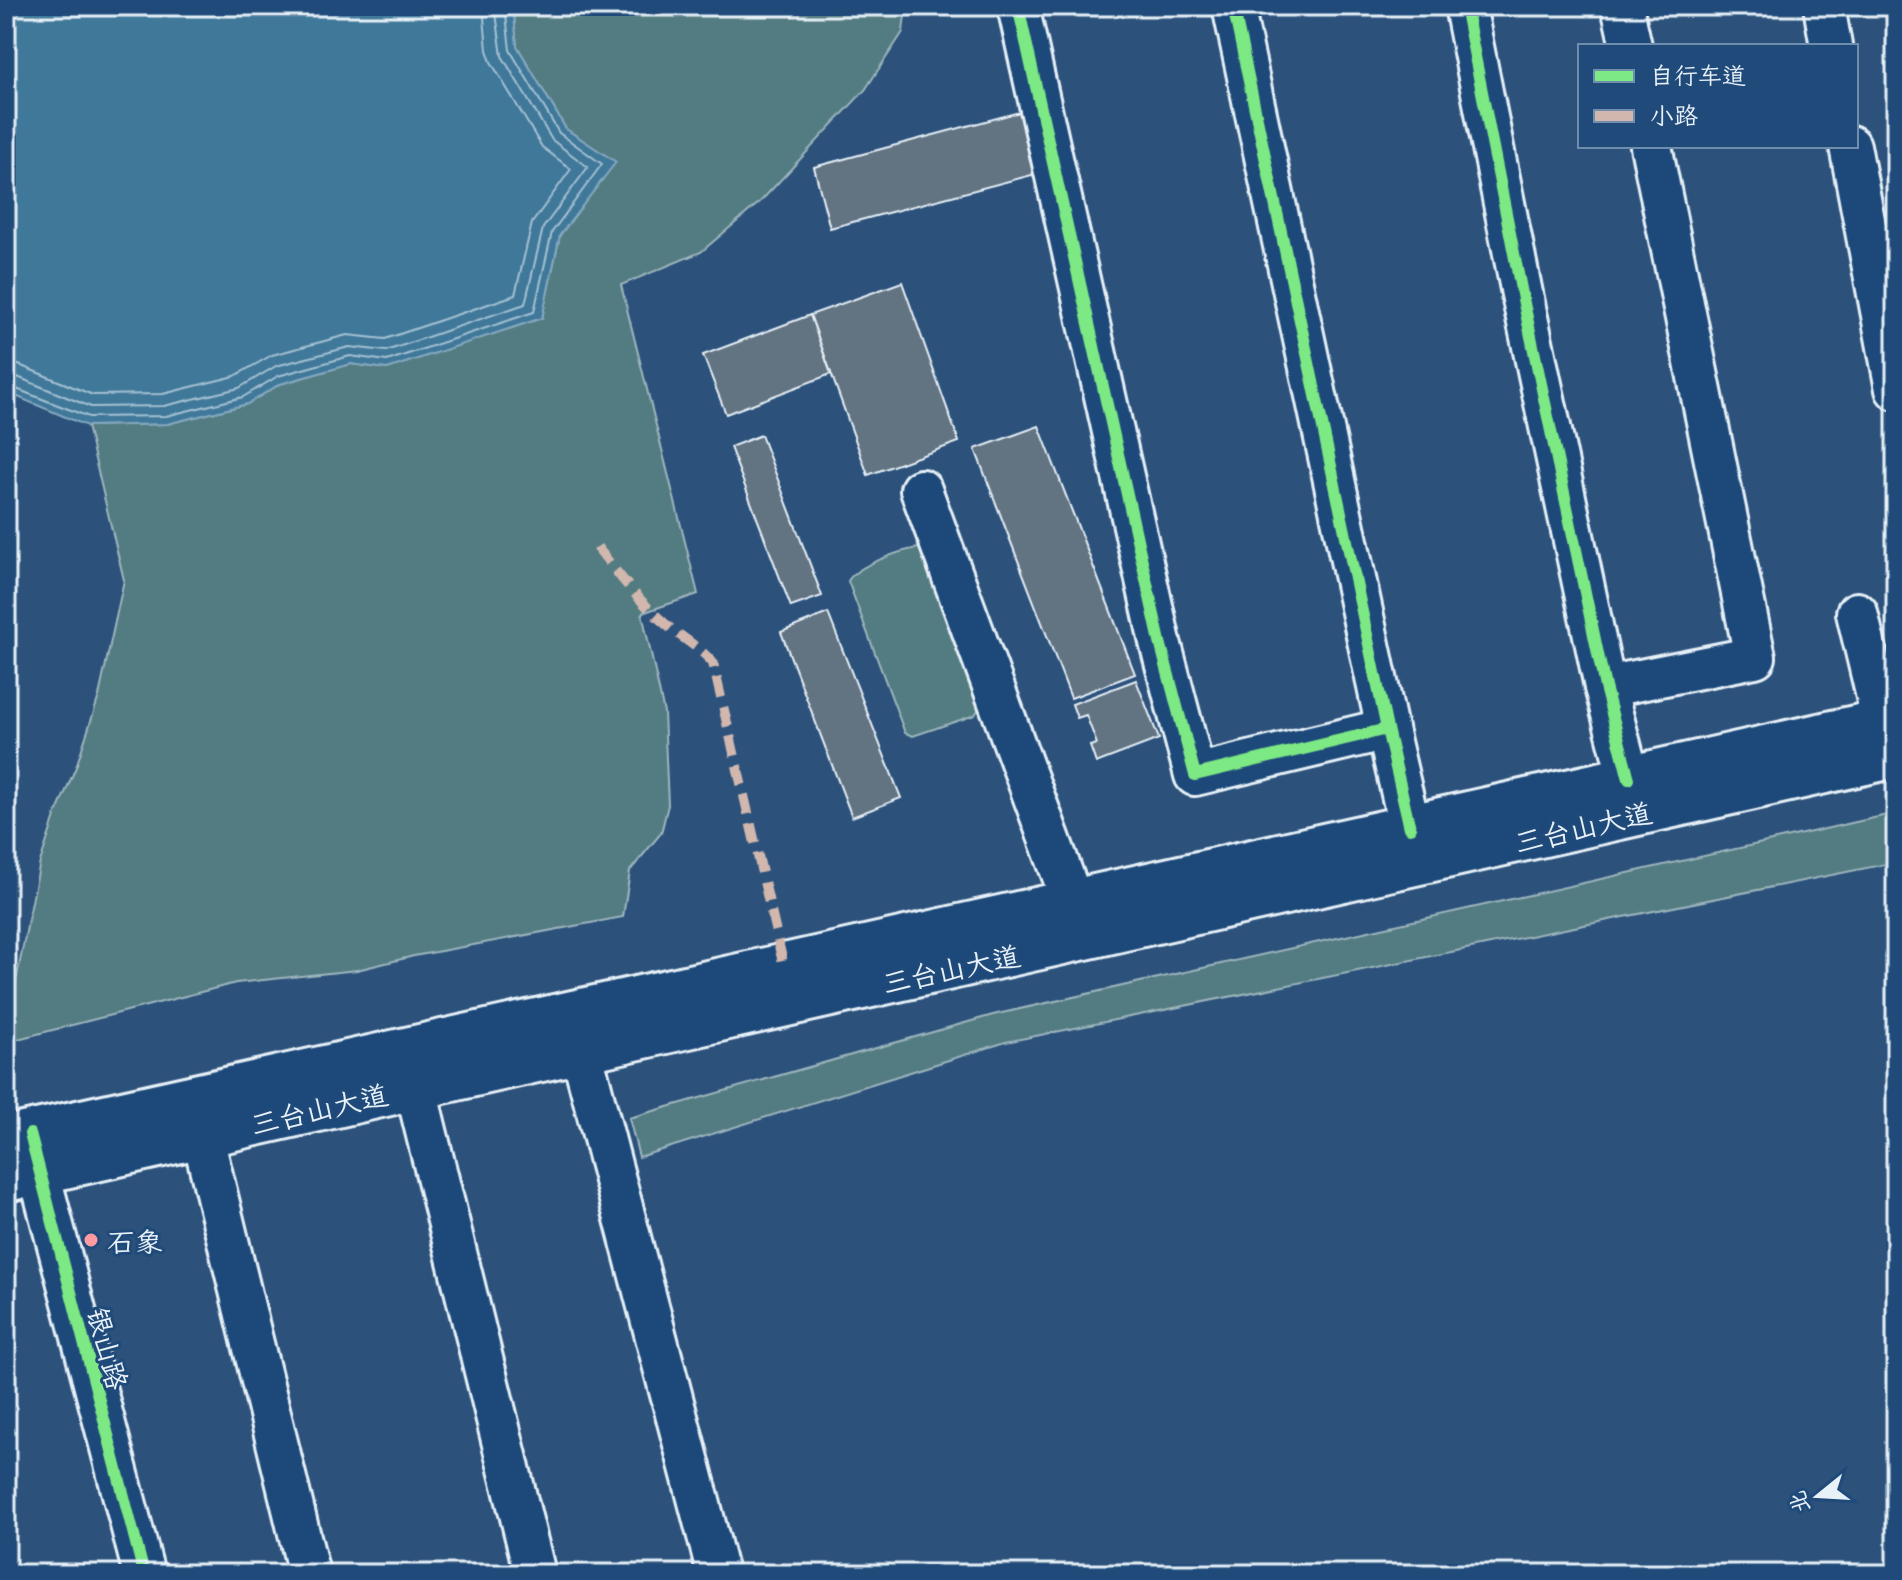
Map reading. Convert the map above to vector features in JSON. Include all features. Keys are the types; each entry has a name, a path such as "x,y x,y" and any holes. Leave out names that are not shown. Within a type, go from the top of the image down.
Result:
{"main road":[{"name":"三台山大道","path":"20,1156 1073,903 1629,779 1892,732"},
{"name":"三台山大道","path":"20,1156 202,1134 581,1050 1892,732"}],"street":[{"path":"1018,6 1157,627 1195,775 1387,729"},
{"path":"1233,6 1410,828"},
{"path":"1465,6 1605,687 1629,779"},
{"path":"1622,6 1631,44"},
{"path":"1824,6 1831,44"},
{"path":"1605,687 1755,657 1651,148"},
{"path":"1850,148 1889,311 1896,389"},
{"path":"921,490 1073,903"},
{"path":"1857,613 1892,732"},
{"path":"581,1050 718,1574"},
{"path":"415,1086 535,1574"},
{"path":"202,1134 309,1574"},
{"name":"银山路","path":"20,1156 144,1574"}],"green space":[{"path":"513,6 906,6 903,32 865,90 760,202 701,252 621,285 698,594 642,613 664,713 668,805 661,833 630,871 623,917 414,956 357,970 236,983 6,1042 40,862 99,696 124,580 87,426 167,424 247,404 280,384 351,364 387,369 542,318 560,235 615,162 566,129 517,46"},
{"path":"919,548 925,553 981,705 975,715 913,736 905,733 848,581 869,564"},
{"path":"1896,813 1896,862 1006,1042 639,1157 629,1118 993,1015"}],"water":[{"path":"6,6 513,6 517,46 566,129 616,162 560,235 542,318 387,369 351,364 280,384 247,404 167,424 87,426 6,392"}],"building":[{"path":"1031,109 1047,171 830,228 814,167"},
{"path":"902,282 959,442 868,475 810,315"},
{"path":"810,315 831,374 726,414 703,355"},
{"path":"1039,426 1135,674 1071,698 975,449"},
{"path":"761,435 822,596 791,607 730,447"},
{"path":"828,613 901,798 852,817 781,632"},
{"path":"1136,680 1159,739 1096,763 1090,746 1097,744 1086,715 1077,718 1072,704"}],"marked path":[{"path":"597,547 649,609 713,663 784,967"}],"cycle path":[{"path":"1018,6 1160,642 1195,775 1387,729"},
{"path":"1233,6 1410,828"},
{"path":"1465,6 1605,687 1629,779"},
{"path":"30,1134 144,1574"}],"place":[{"name":"石象","path":"91,1240"}]}
